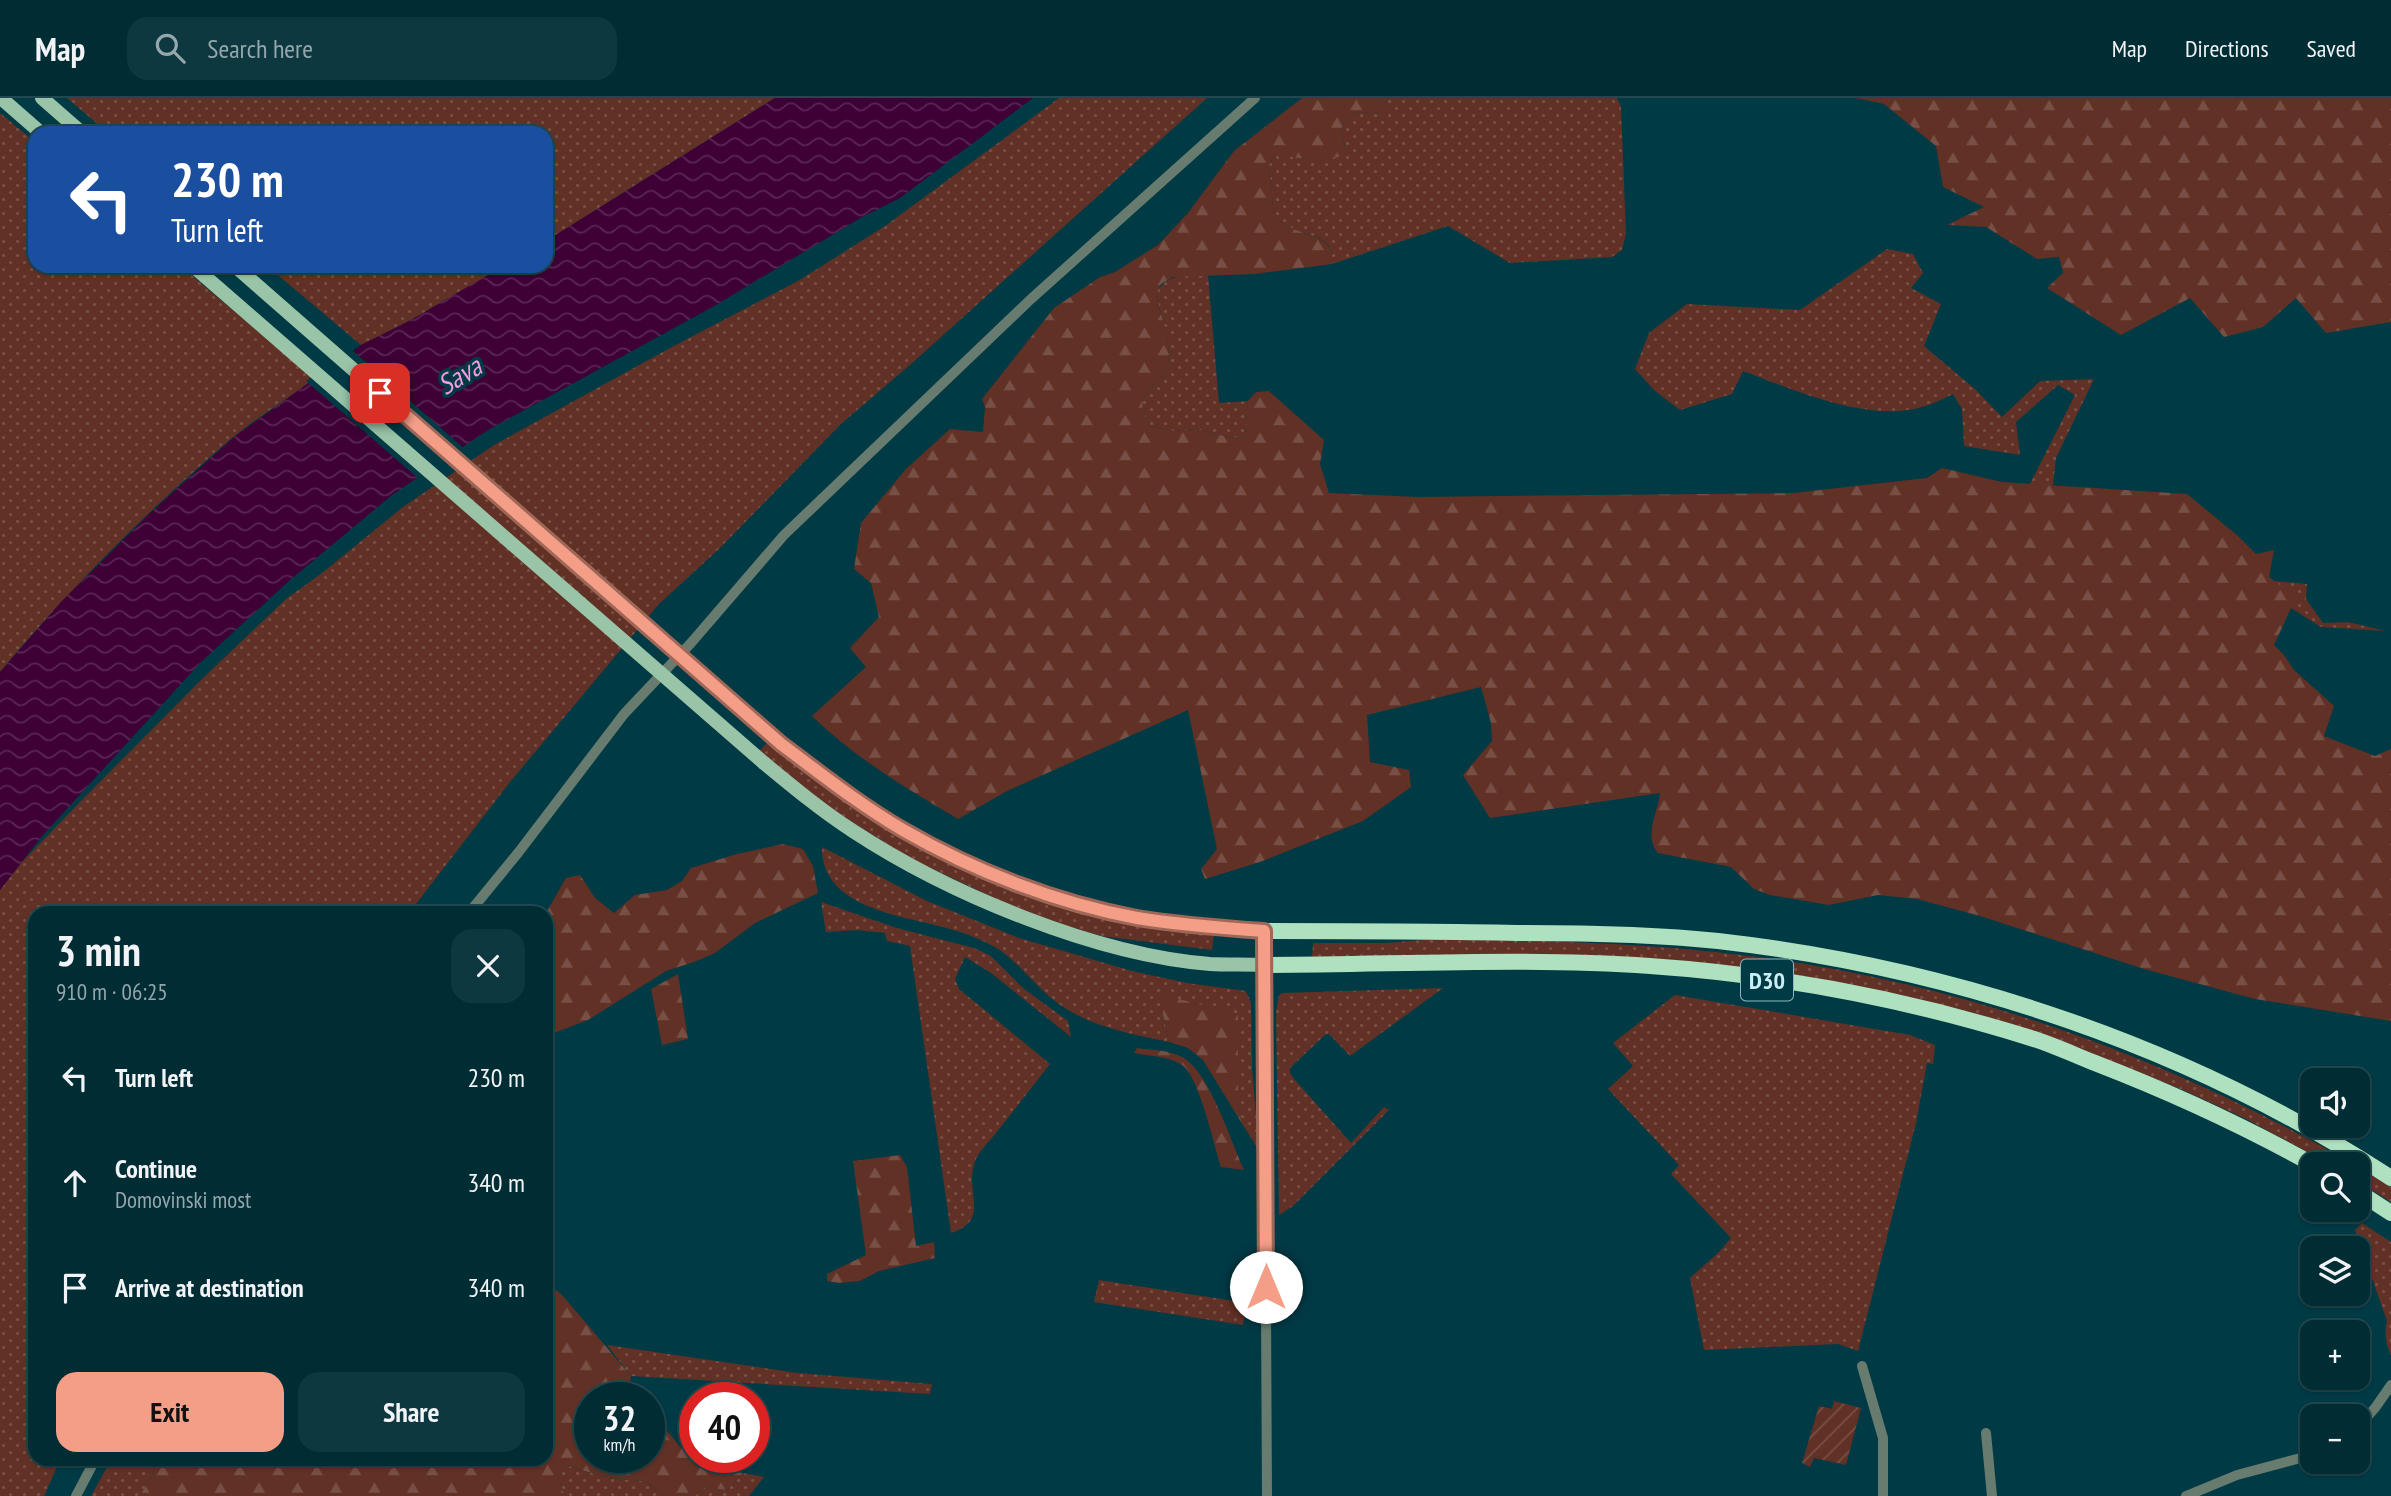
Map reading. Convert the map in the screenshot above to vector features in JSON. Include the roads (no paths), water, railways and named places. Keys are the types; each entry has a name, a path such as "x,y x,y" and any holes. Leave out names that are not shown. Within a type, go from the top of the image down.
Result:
{"highway":[{"name":"D30","path":"1264,931 1622,934 1718,941 1857,963 1958,986 2131,1043 2283,1114 2391,1178"},
{"name":"D30","path":"1264,965 1555,962 1650,966 1850,992 1946,1014 2036,1040 2130,1076 2246,1128 2300,1157"},
{"path":"2370,1199 2391,1213"}],"main road":[{"path":"1,98 33,126"},
{"path":"42,98 74,126"},
{"path":"201,273 764,764 854,832 961,890 1033,921 1104,943 1163,957 1209,963 1264,965"},
{"path":"243,273 781,744 901,829 1017,883 1093,908 1191,926 1264,931"}],"street":[{"path":"475,906 624,714 691,643 784,535 1031,299 1255,98"},
{"path":"1264,931 1267,1496"},
{"path":"1862,1366 1883,1438 1883,1496"},
{"path":"2370,1414 2391,1385"},
{"path":"1986,1433 1992,1496"},
{"path":"2186,1496 2237,1475 2300,1458"},
{"path":"76,1496 91,1466"}],"water":[{"name":"Sava","path":"775,98 1033,98 900,198 862,217 716,305 488,430 392,495 290,580 201,662 43,835 0,890 0,672 61,602 150,513 234,437 361,345 411,320 491,273 553,273 553,237"}]}
